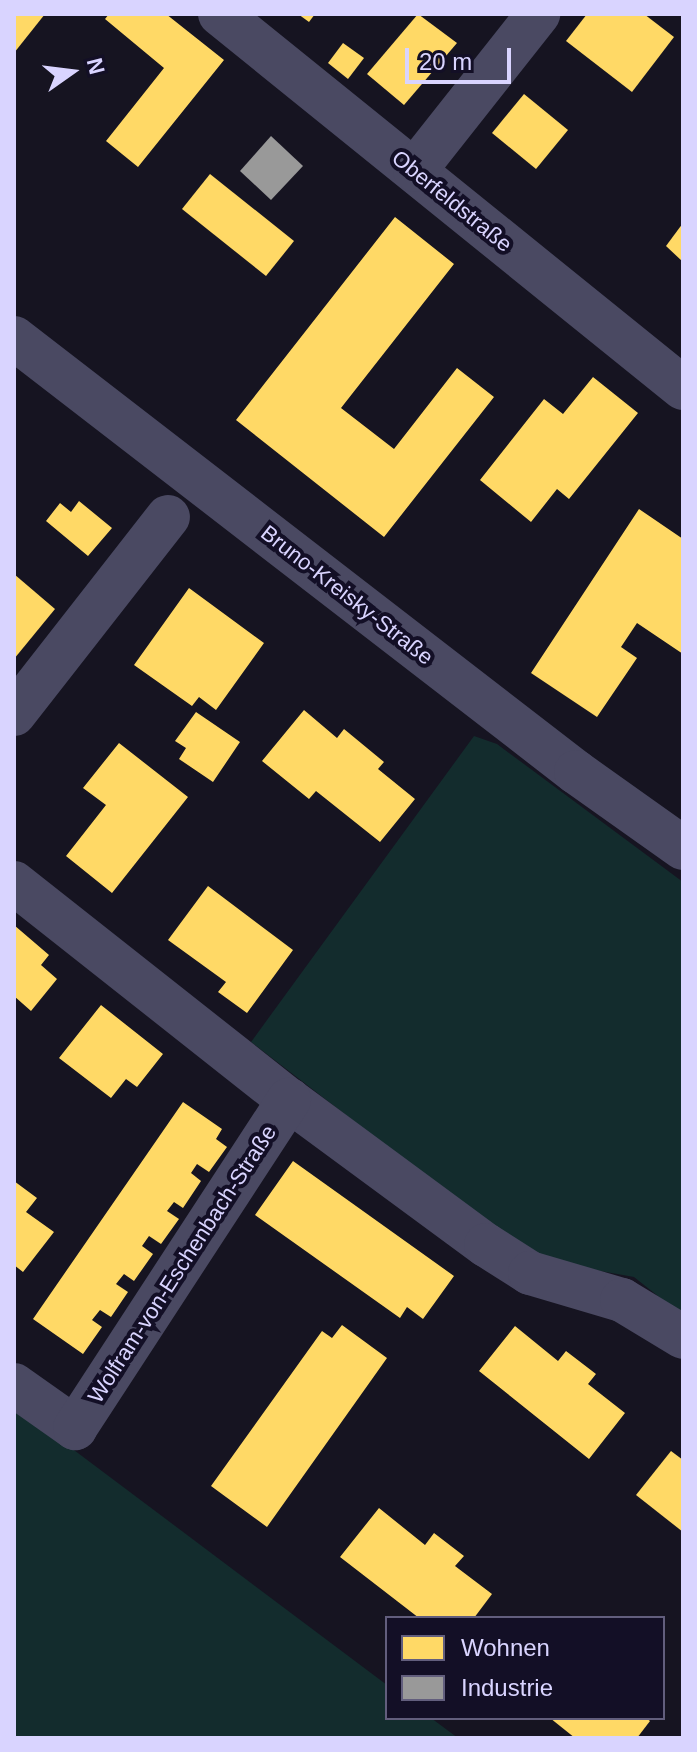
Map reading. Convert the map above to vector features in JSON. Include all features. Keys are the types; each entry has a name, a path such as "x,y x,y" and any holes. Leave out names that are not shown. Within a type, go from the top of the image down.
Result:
{"street":[{"name":"Oberfeldstraße","path":"220,14 683,388"},
{"path":"415,170 538,14"},
{"name":"Bruno-Kreisky-Straße","path":"14,338 576,772 683,848"},
{"path":"14,714 168,517"},
{"name":"Wolfram-von-Eschenbach-Straße","path":"14,883 289,1100 530,1273 622,1300 683,1337"},
{"name":"Wolfram-von-Eschenbach-Straße","path":"14,1385 75,1428 289,1100"}],"green space":[{"path":"474,736 497,744 683,882 683,1316 634,1277 533,1259 251,1042"},
{"path":"14,1405 385,1683 385,1720 434,1720 458,1738 14,1738"}],"building: Wohnen":[{"path":"14,14 45,14 14,53"},
{"path":"109,14 166,14 224,60 138,167 106,141 164,68 105,19"},
{"path":"298,14 315,14 309,22"},
{"path":"418,14 457,43 404,105 367,74"},
{"path":"587,14 644,14 674,37 632,92 566,41"},
{"path":"343,43 364,58 348,79 328,63"},
{"path":"524,94 568,130 536,169 492,133"},
{"path":"210,174 294,241 266,276 182,209"},
{"path":"395,217 454,264 341,408 394,449 457,368 494,397 384,537 236,420"},
{"path":"683,223 683,262 666,246"},
{"path":"593,377 638,413 569,499 557,489 531,522 480,480 544,399 563,414"},
{"path":"79,501 112,528 88,556 46,521 60,503 71,512"},
{"path":"639,509 683,539 683,654 637,623 621,647 637,658 597,717 531,673"},
{"path":"14,574 55,609 14,659"},
{"path":"189,588 264,643 216,710 199,697 192,706 134,665"},
{"path":"304,710 337,738 344,729 384,762 378,769 415,799 380,842 316,791 309,799 262,761"},
{"path":"196,712 240,742 213,782 179,759 186,748 175,741"},
{"path":"119,743 188,797 112,893 66,856 106,805 83,788"},
{"path":"208,886 293,950 247,1013 218,992 226,982 168,940"},
{"path":"14,925 49,955 41,965 57,979 31,1011 14,996"},
{"path":"101,1005 163,1054 137,1087 126,1079 111,1098 59,1058"},
{"path":"183,1102 222,1129 216,1139 227,1147 209,1172 197,1164 191,1173 201,1181 183,1208 174,1202 167,1211 179,1219 161,1244 149,1236 142,1246 153,1254 134,1281 124,1274 116,1284 128,1292 111,1317 100,1310 92,1320 102,1327 83,1354 33,1319"},
{"path":"293,1161 454,1276 423,1319 407,1307 400,1318 255,1215"},
{"path":"14,1181 37,1198 26,1212 54,1232 23,1272 14,1265"},
{"path":"342,1325 387,1358 267,1527 211,1486 322,1331 332,1338"},
{"path":"515,1326 558,1361 566,1351 596,1374 588,1384 625,1413 589,1459 479,1371"},
{"path":"671,1451 683,1460 683,1532 636,1495"},
{"path":"379,1508 425,1545 434,1533 464,1556 455,1566 492,1594 476,1616 416,1616 340,1557"},
{"path":"552,1720 650,1721 637,1738 575,1738"}],"building: Industrie":[{"path":"271,136 303,166 271,200 240,171"}]}
